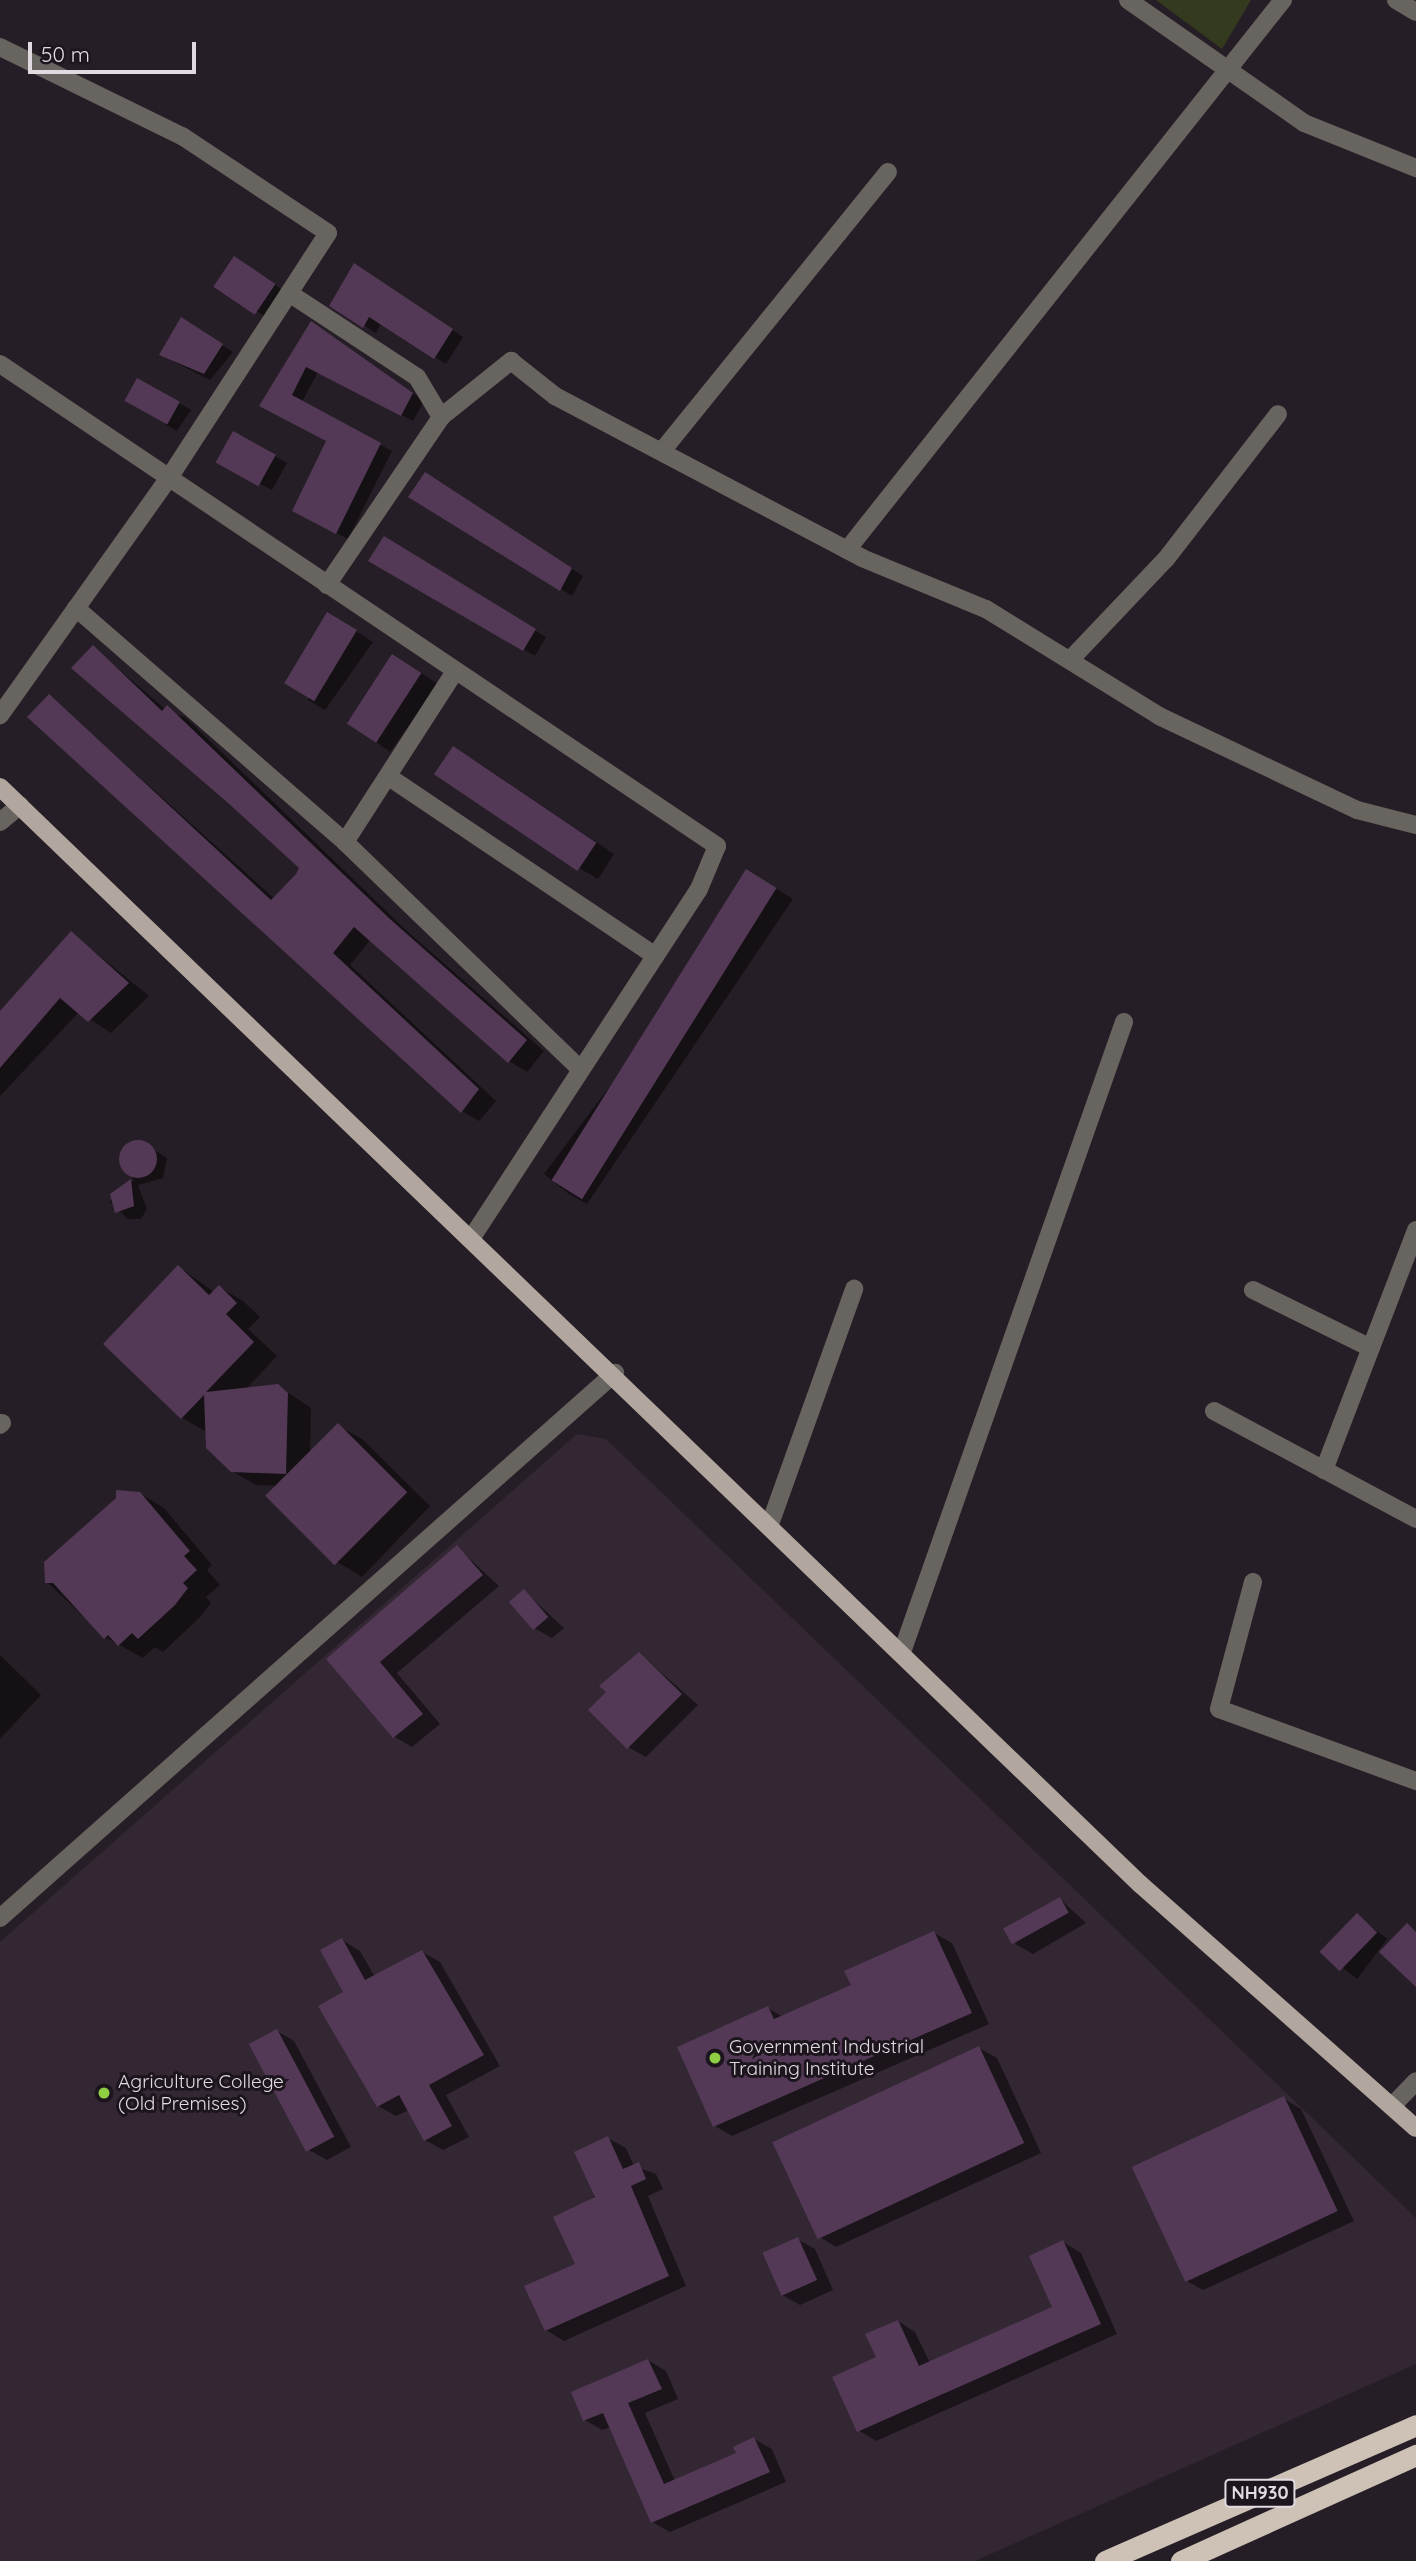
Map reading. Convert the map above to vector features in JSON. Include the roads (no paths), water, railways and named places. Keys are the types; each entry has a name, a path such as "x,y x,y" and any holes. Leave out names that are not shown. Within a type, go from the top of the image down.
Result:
{"highway":[{"name":"NH930","path":"1105,2561 1416,2425"},
{"name":"NH930","path":"1181,2561 1416,2455"}],"main road":[{"path":"0,787 615,1373 1140,1884 1416,2129"}],"street":[{"path":"1128,0 1304,123 1416,167"},
{"path":"847,550 1226,68 1283,0"},
{"path":"1396,0 1416,12"},
{"path":"0,47 181,136 328,233 168,479 0,715"},
{"path":"662,452 888,172"},
{"path":"289,293 417,377 441,417"},
{"path":"327,585 441,417 511,361 555,397 847,550 986,609 1171,722 1357,810 1416,825"},
{"path":"0,364 717,846 699,888 472,1237"},
{"path":"1070,660 1166,559 1278,414"},
{"path":"76,608 345,842 581,1070"},
{"path":"345,842 455,671"},
{"path":"389,777 655,956"},
{"path":"0,822 20,805"},
{"path":"902,1652 1124,1022"},
{"path":"1324,1470 1416,1230"},
{"path":"770,1524 853,1289"},
{"path":"1252,1290 1371,1348"},
{"path":"0,1917 615,1373"},
{"path":"1214,1411 1416,1518"},
{"path":"1253,1582 1219,1709 1416,1780"},
{"path":"1392,2105 1416,2081"}],"place":[{"name":"Government Industrial Training Institute","path":"715,2058"},
{"name":"Agriculture College (Old Premises)","path":"104,2093"}]}
